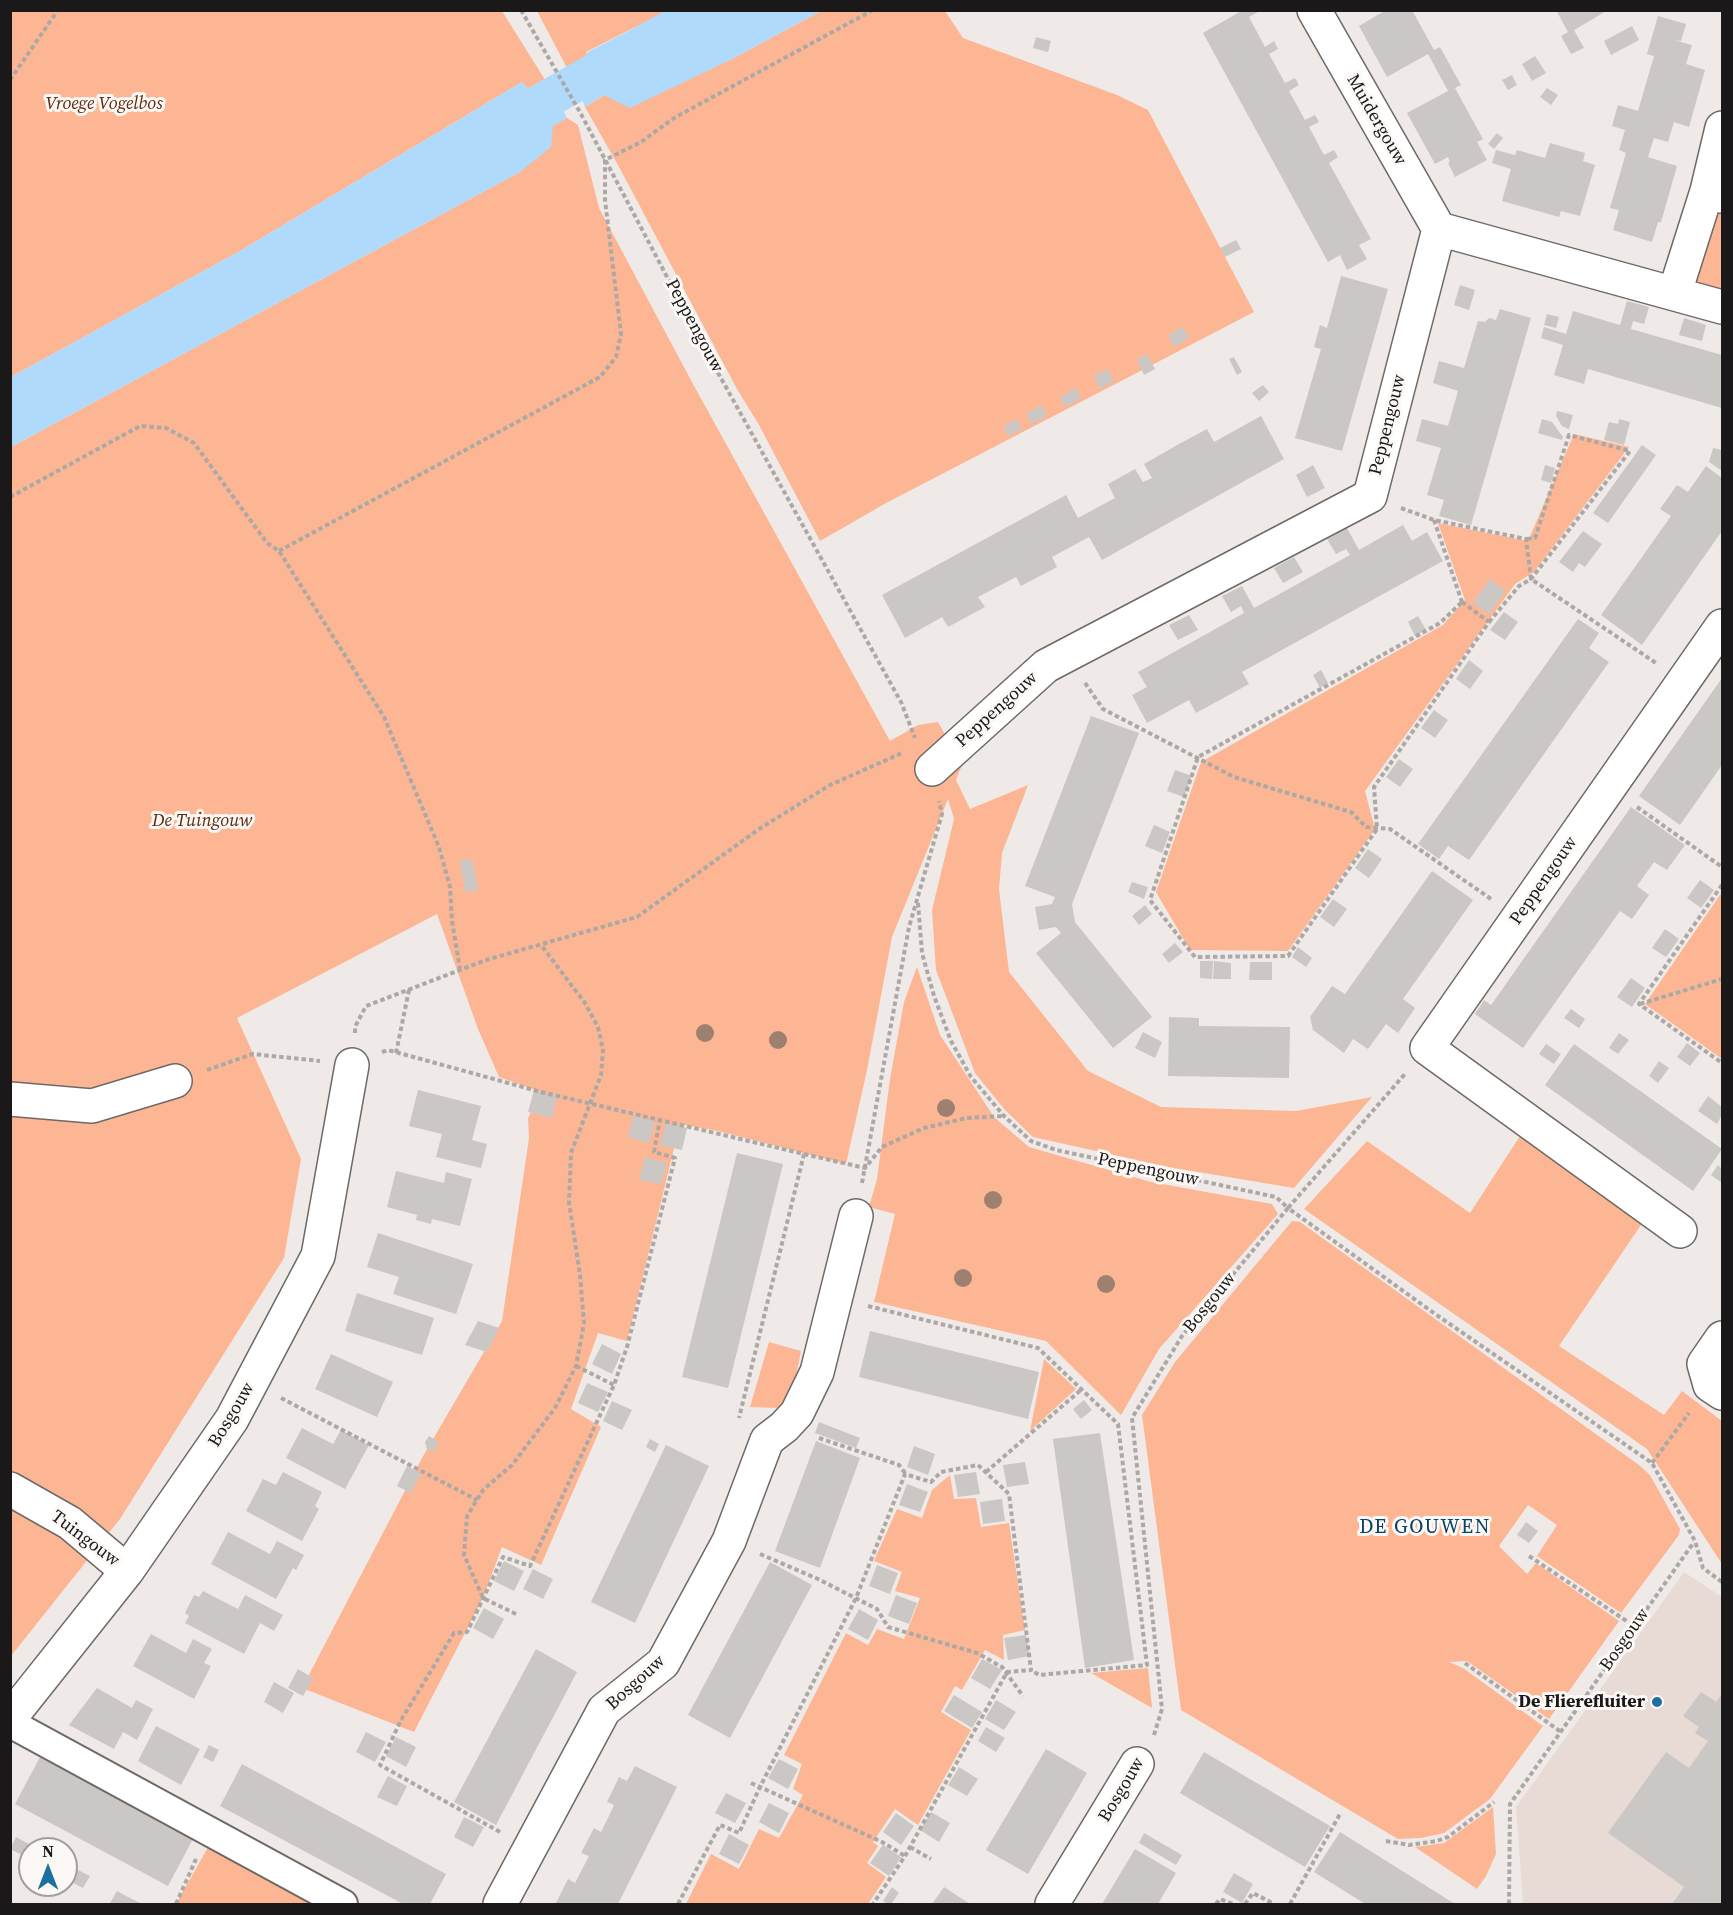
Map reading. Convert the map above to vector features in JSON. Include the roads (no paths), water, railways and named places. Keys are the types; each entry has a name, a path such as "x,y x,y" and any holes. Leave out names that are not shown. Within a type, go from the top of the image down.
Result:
{"street":[{"name":"Muidergouw","path":"1314,10 1439,229"},
{"path":"1675,292 1715,194 1722,128"},
{"path":"1439,229 1675,292 1722,307"},
{"name":"Peppengouw","path":"926,757 1046,666 1370,496 1439,229"},
{"name":"Peppengouw","path":"1680,1231 1427,1048 1722,626"},
{"name":"Bosgouw","path":"343,1905 10,1720 127,1571 232,1419 318,1256 352,1065"},
{"path":"10,1099 92,1106 174,1081"},
{"name":"Bosgouw","path":"500,1905 604,1710 663,1664 729,1541 767,1440 797,1413 817,1372 856,1216"},
{"path":"1716,1389 1704,1364 1722,1338"},
{"name":"Tuingouw","path":"10,1489 70,1523 127,1571"},
{"name":"Bosgouw","path":"1052,1905 1137,1764"}],"water":[{"path":"667,11 821,11 728,61 630,108 604,95 585,107 577,87 592,78 586,53"},
{"path":"522,82 543,106 557,99 567,118 553,126 551,147 520,172 11,447 11,377 240,251"}],"waterway":[{"path":"496,128 705,10"}],"place":[{"name":"De Flierefluiter","path":"1657,1702"}],"district":[{"name":"DE GOUWEN","path":"1425,1528"}],"park label":[{"name":"Vroege Vogelbos","path":"104,104"},
{"name":"De Tuingouw","path":"202,821"}]}
